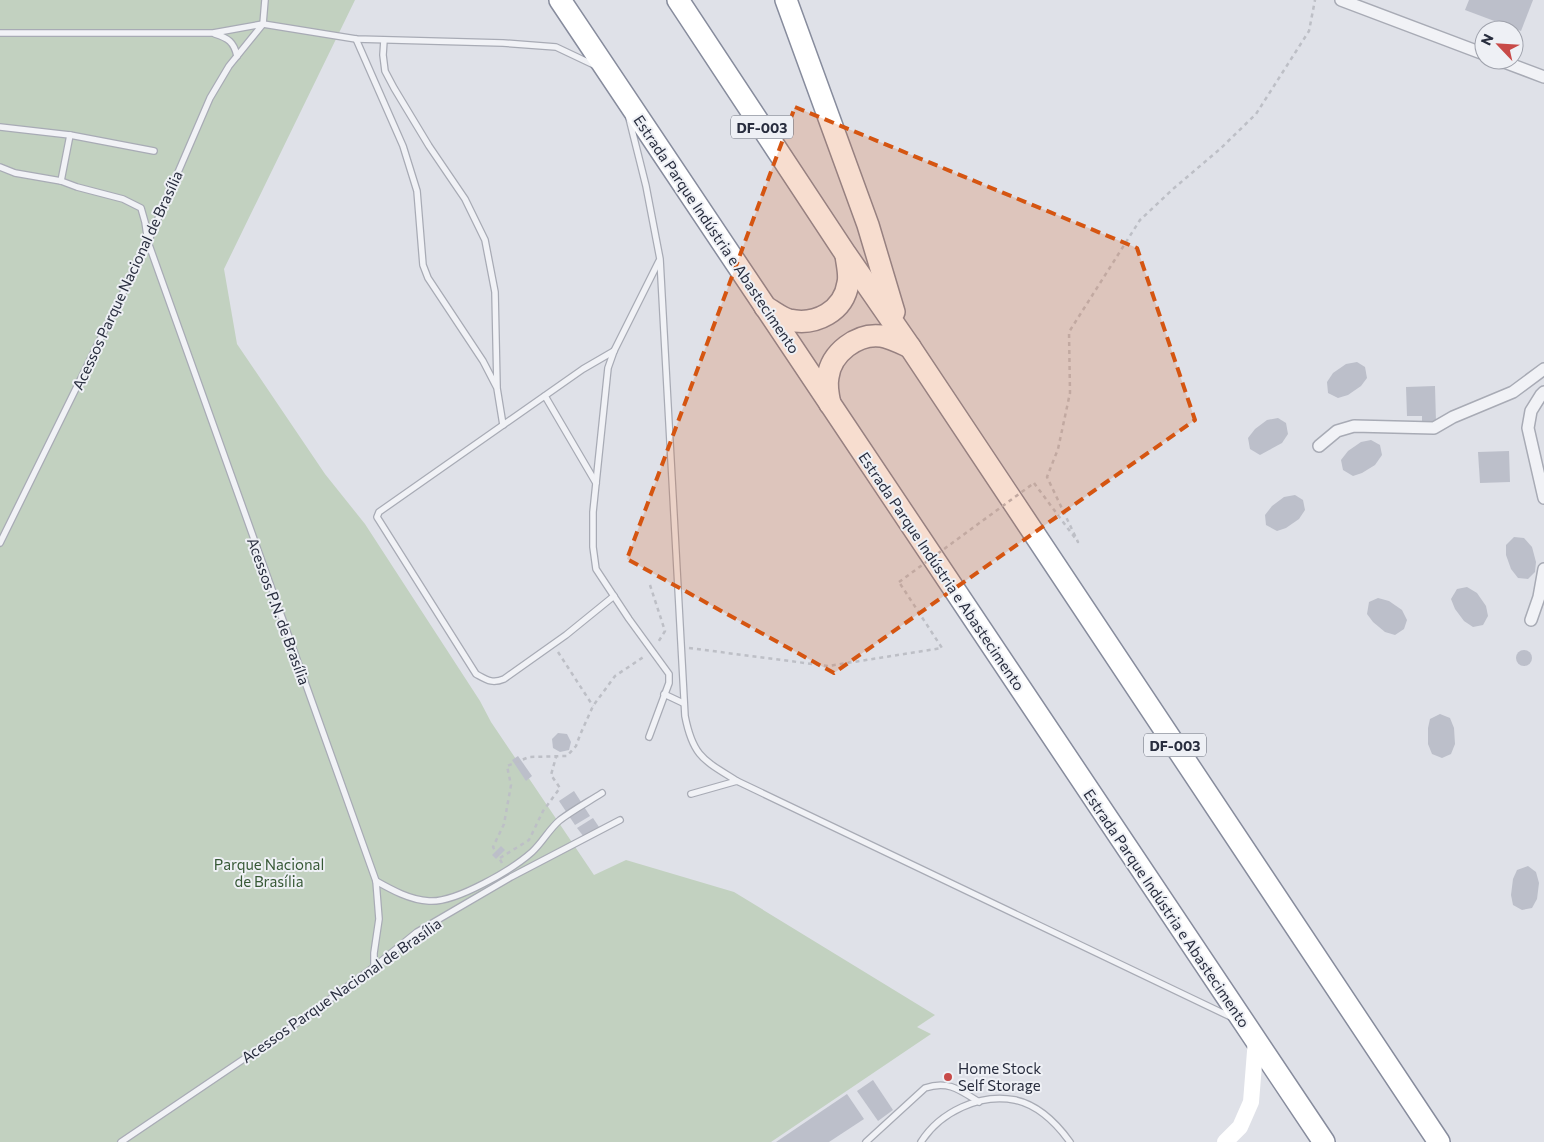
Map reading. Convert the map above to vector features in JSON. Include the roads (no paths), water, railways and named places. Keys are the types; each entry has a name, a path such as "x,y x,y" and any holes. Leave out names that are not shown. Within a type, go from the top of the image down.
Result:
{"highway":[{"name":"Estrada Parque Indústria e Abastecimento","path":"560,0 1324,1142"},
{"name":"DF-003","path":"678,0 1439,1142"},
{"path":"786,0 868,225 905,339 880,336 862,338 846,346 834,359 828,376 827,390 830,404"},
{"path":"763,305 787,320 808,322 827,316 842,301 849,282 845,253"}],"street":[{"path":"1341,0 1474,50"},
{"path":"1524,69 1544,77"},
{"path":"1319,446 1337,431 1354,426 1434,428 1453,417 1514,392 1544,369"},
{"path":"1544,392 1531,411 1528,428 1544,498"},
{"path":"1531,620 1539,597 1544,569"},
{"path":"1225,1142 1240,1127 1251,1102 1254,1075 1250,1031"}],"lane":[{"path":"263,24 265,0"},
{"path":"0,33 213,33 263,24 356,39 503,43 556,47 607,71"},
{"name":"Acessos Parque Nacional de Brasília","path":"0,544 148,242 210,98 237,56 263,24"},
{"path":"213,33 230,40 237,56"},
{"path":"356,39 403,146 417,191 423,265 428,278 483,361 497,388"},
{"path":"384,40 385,71 429,146 465,199 485,240 495,292 497,388 503,425"},
{"path":"622,91 646,186 660,259 683,703 686,726 695,748 704,760 737,781 1250,1031"},
{"path":"0,127 70,135 154,151"},
{"path":"0,167 15,173 61,181 70,135"},
{"name":"Acessos P.N. de Brasília","path":"61,181 123,199 141,208 146,222 148,242 376,881 379,919 374,967"},
{"path":"649,737 669,683 669,674 596,569 593,548 593,512 608,368 614,351 660,259"},
{"path":"614,351 583,369 378,512 377,518 476,674 495,683 504,679 553,644 614,596"},
{"path":"545,396 596,483"},
{"path":"664,694 683,703"},
{"path":"691,794 737,781"},
{"path":"376,881 396,892 430,901 445,899 473,888 506,871 532,852 558,822 602,793"},
{"name":"Acessos Parque Nacional de Brasília","path":"121,1142 297,1023 374,967 417,932 511,877 620,820"},
{"path":"866,1142 925,1088 935,1084 954,1086 979,1102"},
{"path":"921,1142 927,1133 944,1117 966,1105 992,1099 1015,1100 1035,1108 1049,1118 1070,1142"}],"place":[{"name":"Home Stock Self Storage","path":"948,1077"}],"park label":[{"name":"Parque Nacional de Brasília","path":"269,872"}]}
